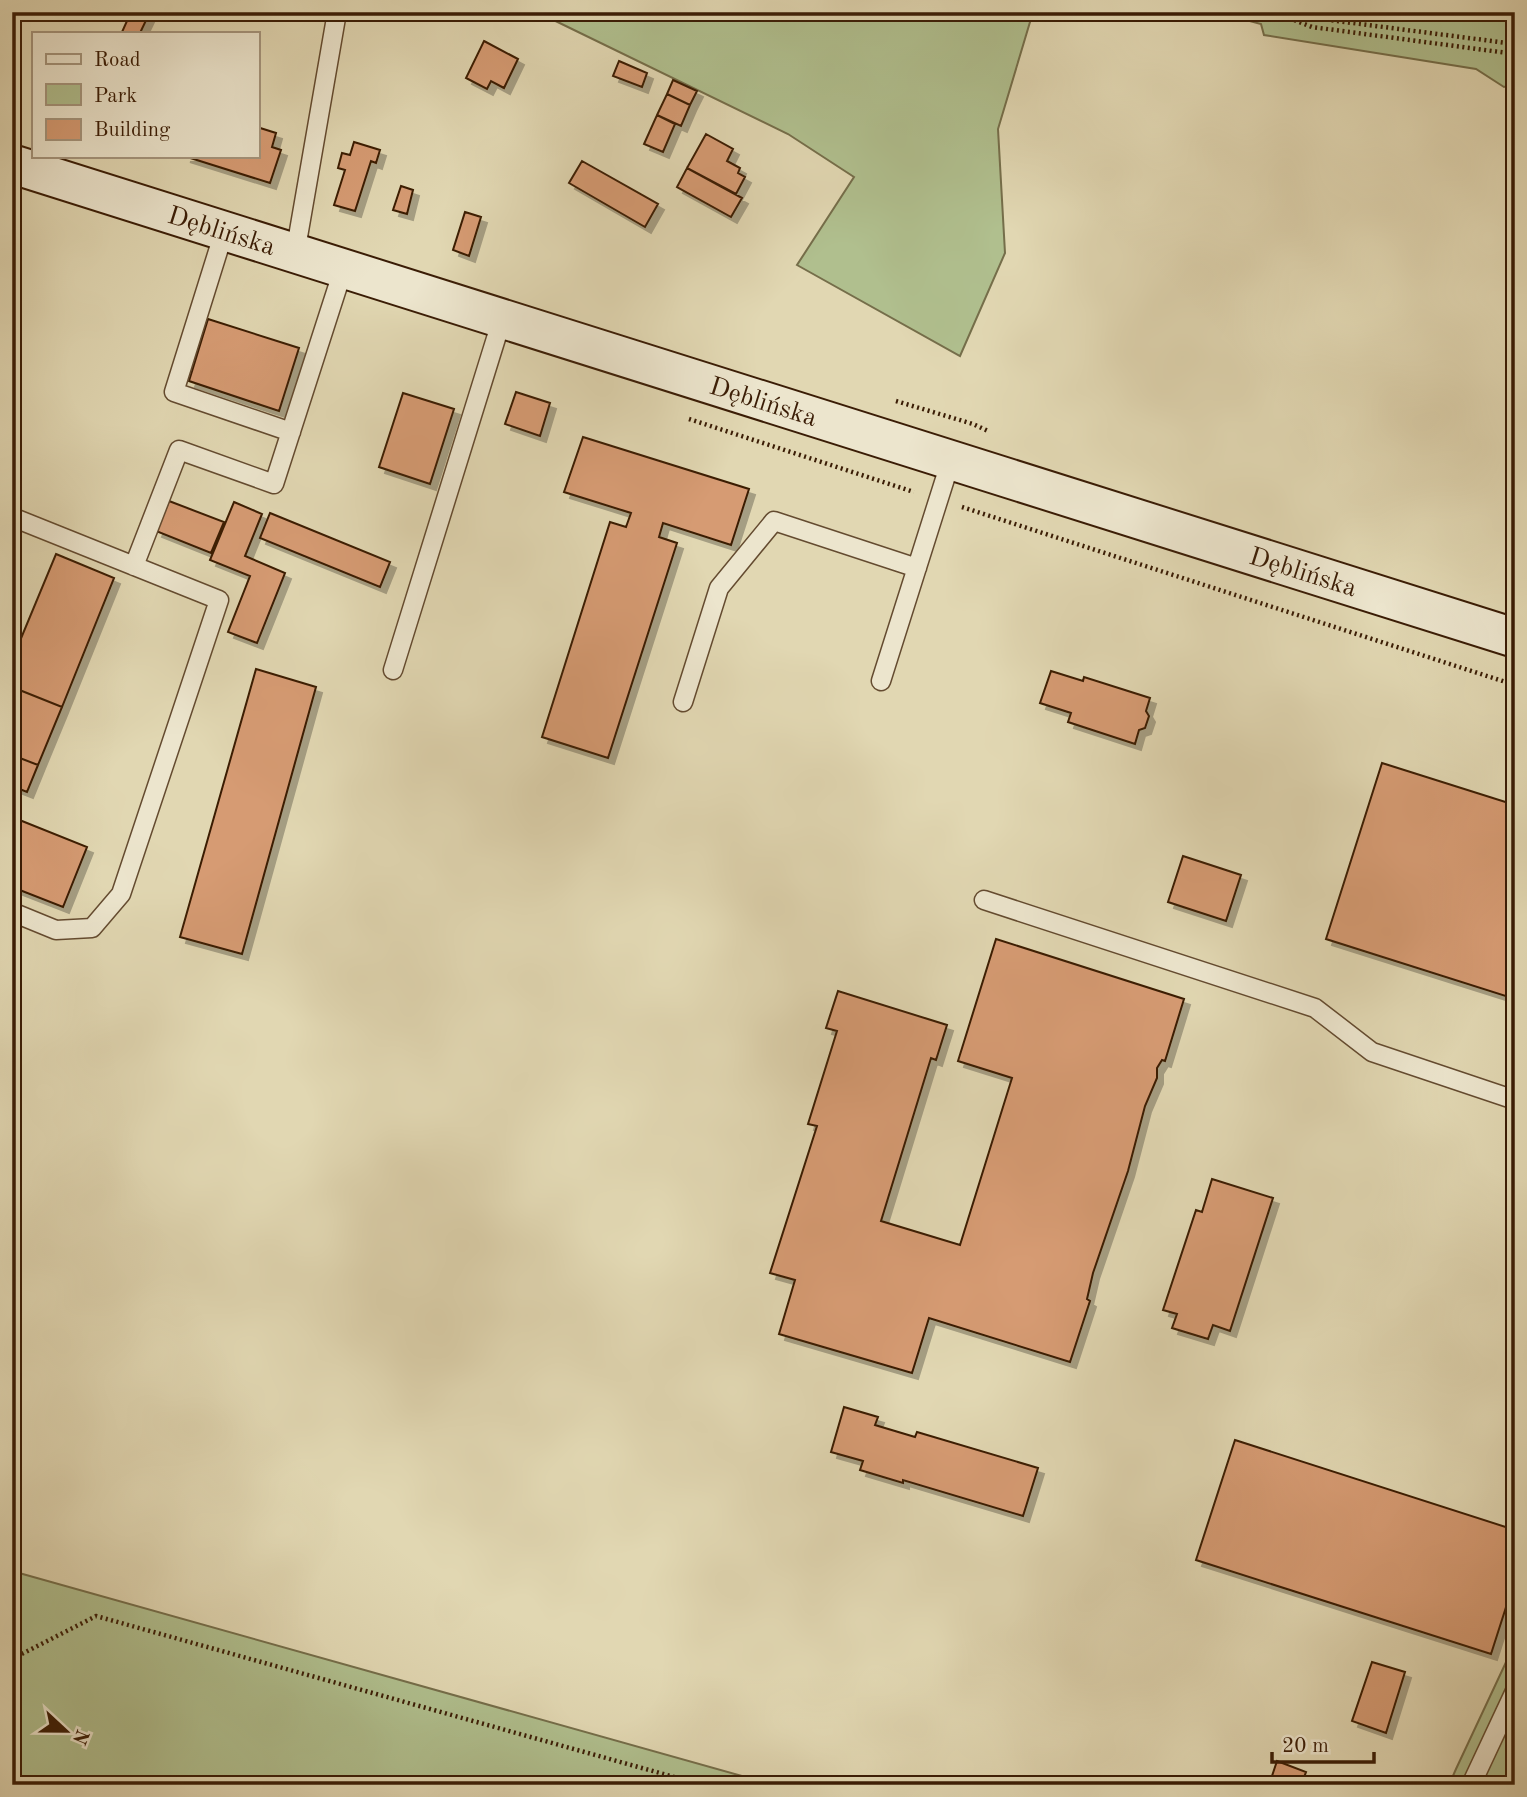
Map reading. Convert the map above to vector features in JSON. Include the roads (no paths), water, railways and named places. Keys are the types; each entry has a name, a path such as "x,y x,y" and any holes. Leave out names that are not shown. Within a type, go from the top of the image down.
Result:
{"main road":[{"name":"Dęblińska","path":"12,164 1515,638"}],"lane":[{"path":"296,254 337,12"},
{"path":"224,232 174,392 291,432"},
{"path":"134,566 179,450 274,484 343,270"},
{"path":"393,670 502,320"},
{"path":"881,681 951,460"},
{"path":"12,517 219,600 121,894 92,928 56,930 12,912"},
{"path":"683,702 719,588 774,521 917,568"},
{"path":"984,900 1315,1008 1372,1052 1515,1100"},
{"path":"1471,1785 1515,1691"}]}
